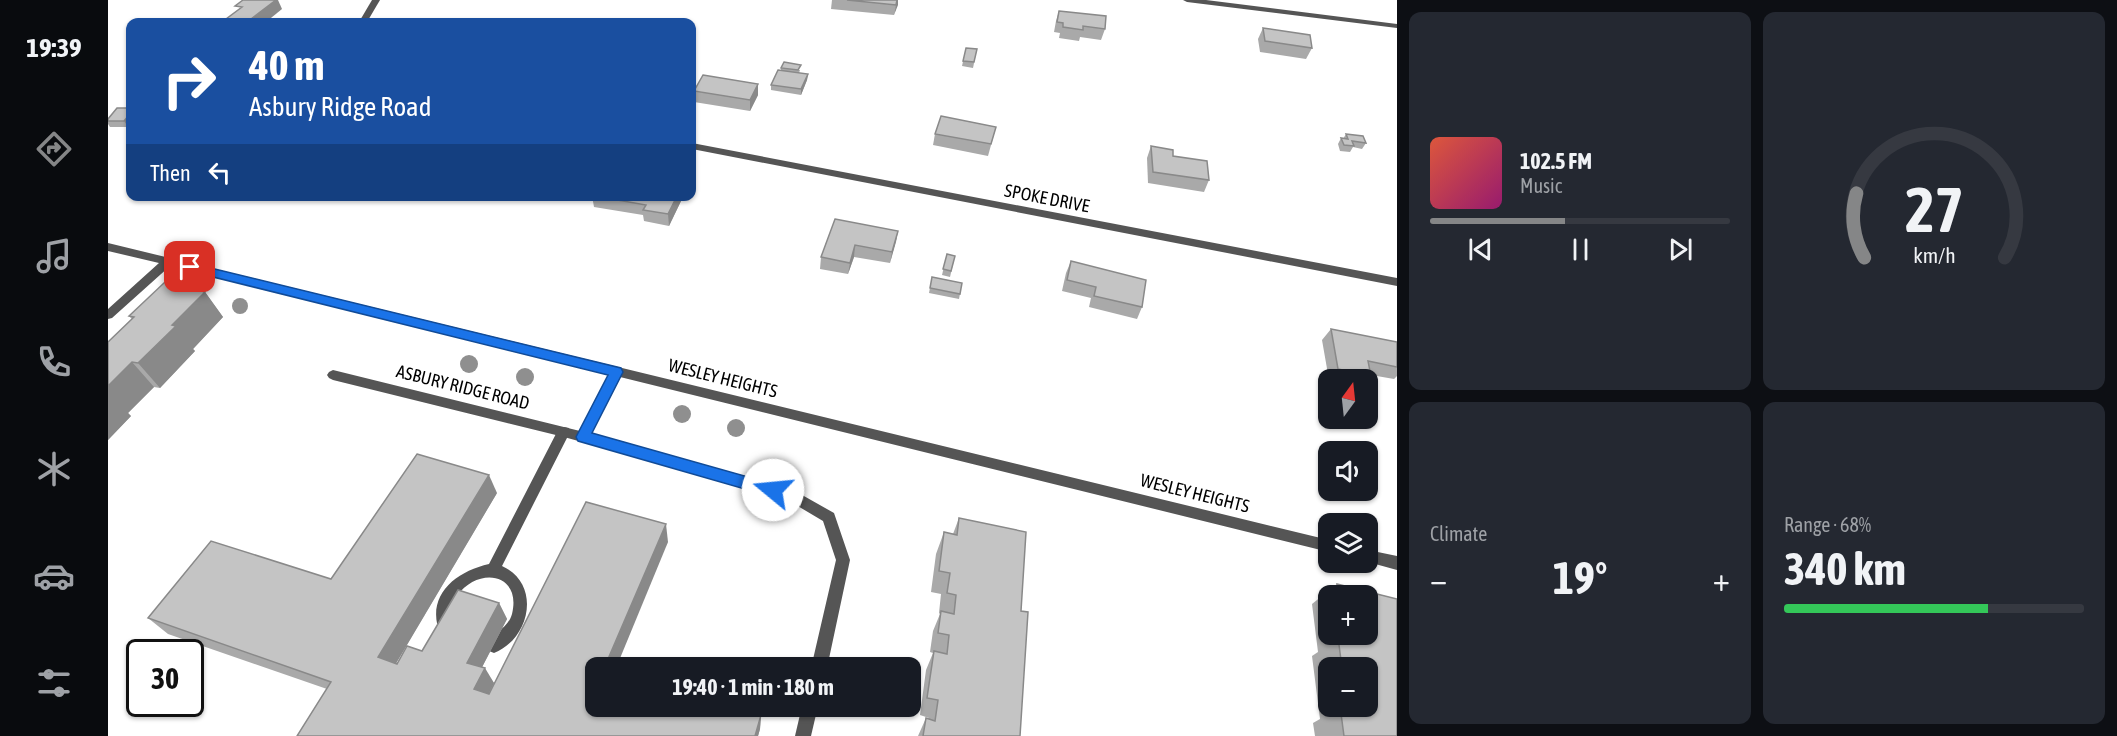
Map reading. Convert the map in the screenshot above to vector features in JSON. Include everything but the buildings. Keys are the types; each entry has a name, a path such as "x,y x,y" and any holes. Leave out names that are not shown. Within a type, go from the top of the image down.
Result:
{"street":[{"path":"365,18 376,0"},
{"path":"1187,0 1397,26"},
{"name":"SPOKE DRIVE","path":"696,147 1397,282"},
{"name":"WESLEY HEIGHTS","path":"108,247 1318,543"},
{"path":"108,315 167,262"},
{"path":"583,437 616,372"},
{"name":"ASBURY RIDGE ROAD","path":"333,375 583,437 795,497 829,517 843,560 821,657"},
{"path":"493,570 564,432"},
{"path":"1378,558 1397,563"},
{"path":"450,636 443,618 444,605 451,591 474,573 493,570 509,578 516,585 520,593 521,606 515,627 507,637 494,646"},
{"path":"803,736 807,717"}],"route":[{"path":"190,267 616,372 583,437 773,490"}]}
